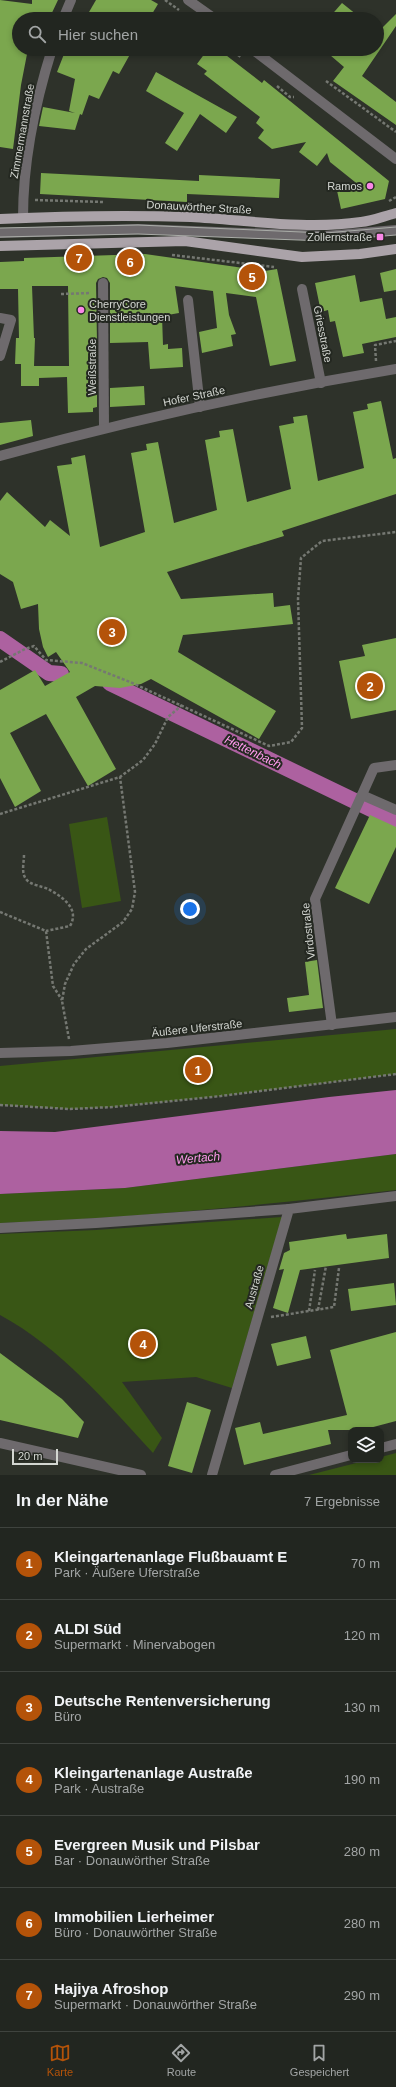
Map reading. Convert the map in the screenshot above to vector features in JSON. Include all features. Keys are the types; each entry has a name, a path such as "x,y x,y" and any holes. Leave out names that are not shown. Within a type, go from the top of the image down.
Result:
{"main road":[{"name":"Donauwörther Straße","path":"0,218 96,216 191,217 283,224 325,225 362,222 396,213"},
{"path":"0,246 185,241 302,257 360,254 396,249"}],"street":[{"path":"66,12 70,0"},
{"path":"188,0 205,12"},
{"name":"Zimmermannstraße","path":"23,218 23,202 33,125 41,86 50,56"},
{"path":"261,56 396,159"},
{"path":"0,232 138,229 212,233 325,236 396,230"},
{"path":"185,241 212,233"},
{"name":"Weißstraße","path":"104,288 104,427"},
{"name":"Griesstraße","path":"302,289 321,383"},
{"path":"188,300 200,407"},
{"path":"0,318 11,320 0,356"},
{"name":"Hofer Straße","path":"0,456 104,427 396,369"},
{"name":"Virdostraße","path":"332,1025 315,899 374,768 396,765"},
{"path":"362,795 396,810"},
{"path":"329,973 332,1000 330,1007 332,1025"},
{"name":"Äußere Uferstraße","path":"0,1053 71,1052 396,1017"},
{"path":"0,1228 96,1223 290,1209 396,1196"},
{"name":"Austraße","path":"212,1475 290,1209"},
{"path":"0,1443 141,1475"},
{"path":"384,1447 396,1444"},
{"path":"275,1475 348,1456"}],"path":[{"path":"326,81 396,132"},
{"path":"389,201 396,197"},
{"path":"165,255 276,267"},
{"path":"61,294 104,288"},
{"path":"377,372 375,345 396,341"},
{"path":"0,662 34,646 46,660 82,664 130,682 269,746 291,742 302,728 298,599 300,558 322,541 396,532"},
{"path":"0,814 120,777 143,760 155,744 168,717 182,705"},
{"path":"71,1052 62,1001 65,984 74,964 86,949 123,922 132,909 135,892 120,777"},
{"path":"0,912 46,932 70,926 74,920 74,911 69,903 49,889 27,881 23,876 24,855"},
{"path":"46,932 53,986 62,1001"},
{"path":"0,1105 70,1109 113,1107 221,1096 396,1074"},
{"path":"318,1310 326,1266"},
{"path":"258,1319 334,1307 339,1268"},
{"path":"309,1311 315,1270"}],"green space":[{"path":"107,817 121,901 82,908 69,824"},
{"path":"396,1029 396,1074 221,1096 113,1107 70,1109 0,1105 0,1066"},
{"path":"396,1154 396,1190 198,1210 99,1218 0,1223 0,1194 125,1188"},
{"path":"282,1217 232,1388 196,1377 122,1382 162,1438 153,1453 100,1396 63,1360 22,1328 0,1315 0,1234 96,1230"},
{"path":"396,1453 396,1475 309,1475 356,1463 384,1463 384,1456"}],"water":[{"name":"Wertach","path":"396,1090 396,1154 125,1188 0,1194 0,1131 55,1132 329,1097"}],"building":[{"path":"0,0 32,4 32,0 58,0 52,12 12,12 12,56 27,56 21,85 13,149 0,147"},
{"path":"96,0 151,0 158,4 153,12 89,12"},
{"path":"342,3 353,12 334,12"},
{"path":"396,14 396,26 384,44 384,26"},
{"path":"63,56 129,56 119,74 113,71 99,99 89,95 82,115 80,114 75,130 39,126 43,107 75,113 69,111 75,79 57,72"},
{"path":"203,56 227,56 262,83 264,80 389,181 385,199 341,209 336,186 355,182 330,162 327,153 317,166 299,152 306,142 272,149 258,138 264,130 256,123 260,117 204,74 207,71 197,64"},
{"path":"331,56 376,56 362,76 396,102 396,125 333,81 344,67"},
{"path":"156,72 237,117 226,133 200,114 177,151 165,143 184,113 146,91"},
{"path":"41,173 199,181 199,175 280,179 279,198 187,194 187,202 40,194"},
{"path":"145,254 265,271 277,269 296,361 270,366 256,297 226,293 229,315 236,334 231,335 233,346 202,353 199,332 217,328 213,291 175,286 179,313 162,316 163,345 168,344 168,349 182,348 183,367 150,369 148,342 110,343 110,283 107,278 103,277 98,279 96,283 97,343 91,343 92,389 97,388 97,407 93,408 93,412 68,413 67,377 39,378 39,386 21,386 21,364 15,364 16,338 19,338 18,289 0,289 0,262 24,261 24,258","holes":["32,286 68,286 69,366 34,366 35,338"]},
{"path":"396,269 396,290 384,292 380,273"},
{"path":"355,275 360,302 382,298 386,319 396,317 396,337 362,344 364,353 343,357 335,321 330,322 328,310 321,312 315,283"},
{"path":"144,386 145,405 110,407 110,388"},
{"path":"381,401 393,459 396,458 396,494 282,531 284,536 167,572 181,599 273,593 274,607 290,605 293,624 183,635 178,652 276,711 259,739 151,679 141,684 120,688 95,686 76,697 116,769 88,786 46,714 10,733 41,791 15,807 0,778 0,690 35,670 45,686 70,672 56,652 48,657 43,647 39,629 38,604 21,609 13,582 0,574 0,501 7,492 45,527 50,520 70,536 57,466 72,464 71,458 85,455 100,547 145,532 131,453 147,450 146,444 158,442 174,523 217,510 205,440 220,437 219,431 233,429 247,502 291,489 279,426 294,423 293,417 307,415 318,481 364,468 353,412 368,409 367,404"},
{"path":"31,420 33,436 0,445 0,423"},
{"path":"396,638 396,710 351,719 339,661 365,656 362,645"},
{"path":"370,815 396,827 396,847 369,904 335,888"},
{"path":"317,960 323,1008 289,1012 287,998 309,995 305,962"},
{"path":"346,1234 347,1239 387,1234 389,1258 300,1270 288,1313 273,1308 284,1269 279,1270 284,1253 290,1250 289,1242"},
{"path":"394,1283 396,1305 351,1311 348,1289"},
{"path":"396,1332 396,1421 373,1427 348,1427 348,1430 328,1430 331,1444 244,1465 235,1428 260,1422 263,1434 347,1415 330,1350"},
{"path":"306,1336 311,1358 277,1366 271,1344"},
{"path":"0,1353 62,1399 84,1422 78,1438 0,1420"},
{"path":"187,1402 211,1410 192,1473 168,1466"}],"waterway":[{"name":"Hettenbach","path":"0,639 49,673 61,674"},
{"name":"Hettenbach","path":"110,683 396,821"}],"tram line":[{"path":"0,228 138,225 325,233 396,227"},
{"path":"0,237 138,234 325,241 396,235"}],"place":[{"name":"Ramos","path":"370,186"},
{"name":"Zollernstraße","path":"380,237"},
{"name":"Hajiya Afroshop","path":"79,258"},
{"name":"Immobilien Lierheimer","path":"130,262"},
{"name":"Evergreen Musik und Pilsbar","path":"252,277"},
{"name":"CherryCore Dienstleistungen","path":"81,310"},
{"name":"Deutsche Rentenversicherung","path":"112,632"},
{"name":"ALDI Süd","path":"370,686"},
{"name":"Kleingartenanlage Flußbauamt E","path":"198,1070"},
{"name":"Kleingartenanlage Austraße","path":"143,1344"}]}
